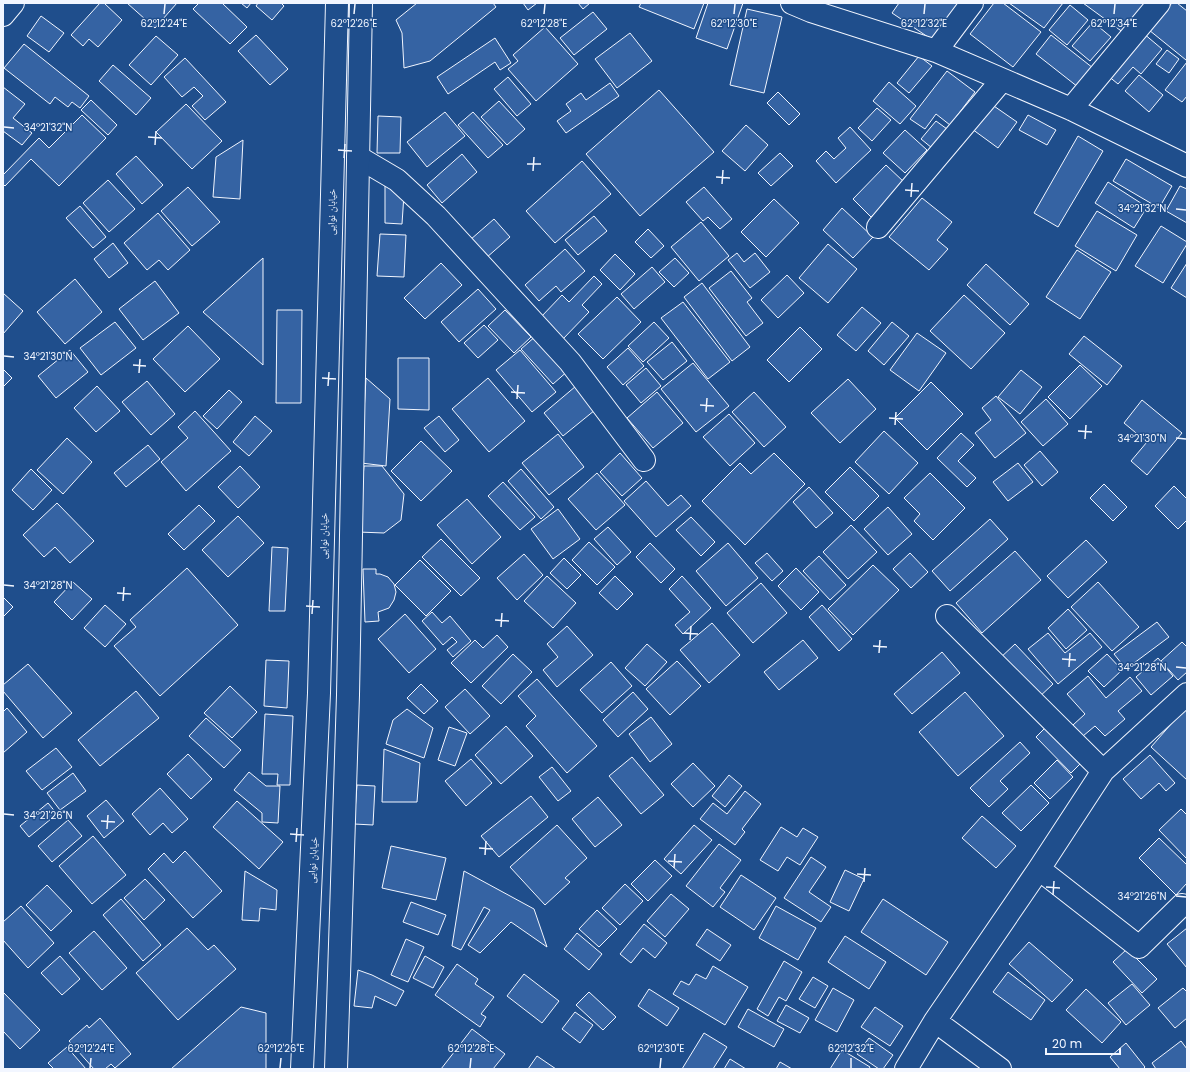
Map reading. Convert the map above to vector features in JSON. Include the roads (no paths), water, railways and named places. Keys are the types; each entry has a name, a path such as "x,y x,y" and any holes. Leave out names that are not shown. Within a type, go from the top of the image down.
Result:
{"street":[{"path":"3,15 13,3"},
{"name":"خیابان نوایی","path":"302,1069 319,693 337,3"},
{"path":"336,1069 348,695 361,3"},
{"path":"936,52 972,3"},
{"path":"1070,109 1159,3"},
{"path":"807,6 936,52 1070,109 1187,166"},
{"path":"878,227 1002,80"},
{"path":"358,157 397,180 436,216 570,362 644,460"},
{"path":"947,616 1103,771"},
{"path":"906,1069 935,1021 1039,869 1103,771 1186,697"},
{"path":"1039,869 1139,947 1182,905"},
{"path":"935,1021 1000,1069"}]}
